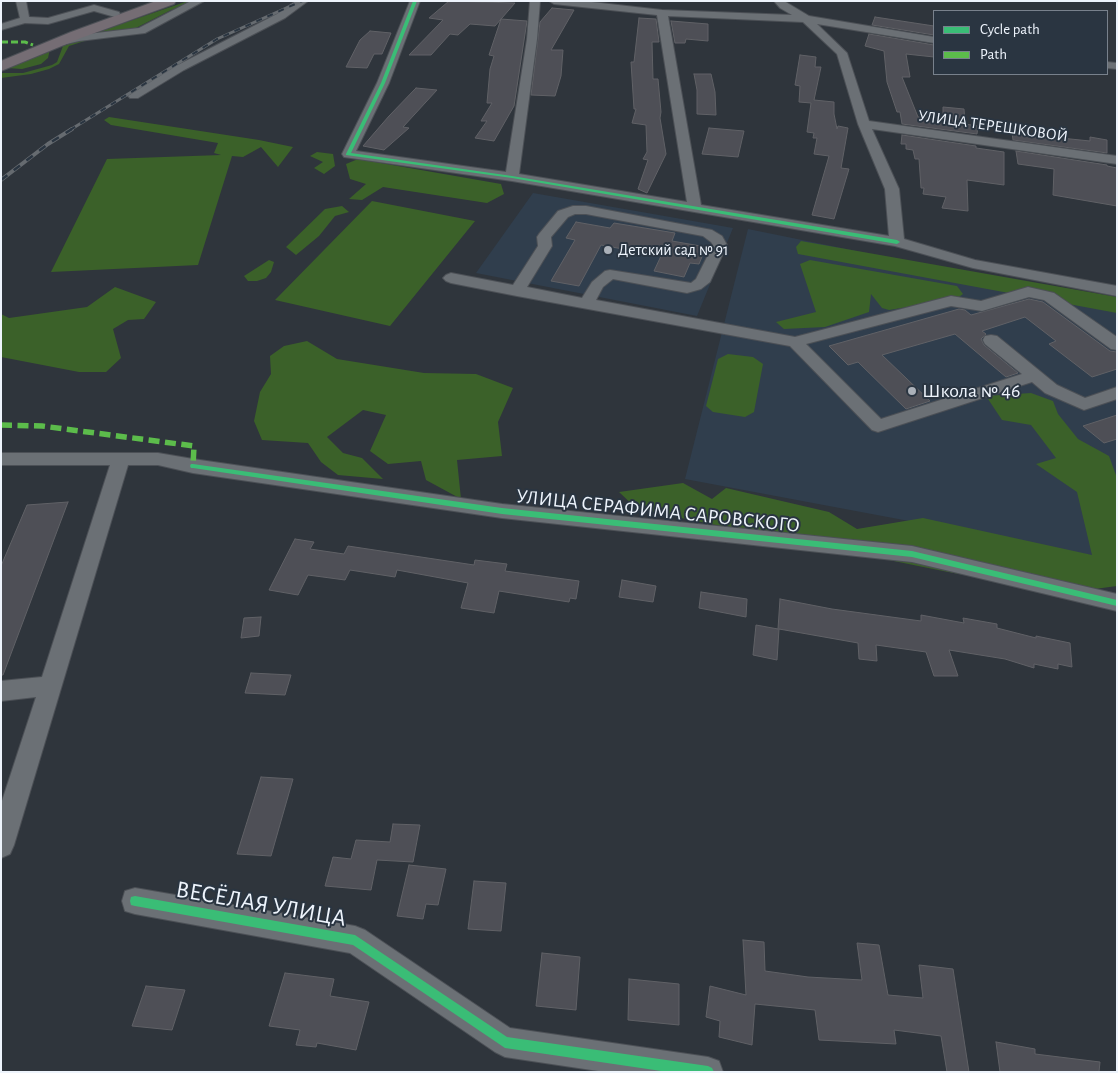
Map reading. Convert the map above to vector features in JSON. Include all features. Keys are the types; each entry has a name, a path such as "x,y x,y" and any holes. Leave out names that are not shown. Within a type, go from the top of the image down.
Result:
{"highway":[{"path":"1,58 151,1"},
{"path":"1,68 58,43 169,1"},
{"path":"1,68 20,71 44,65 53,59 58,43"}],"street":[{"path":"20,1 25,20"},
{"path":"58,43 79,38 141,31 199,1"},
{"path":"140,97 282,16 303,1"},
{"path":"415,1 383,83 348,154 512,177 897,242 973,264 1117,292"},
{"path":"512,177 532,38 535,1"},
{"path":"556,1 662,13 806,19 933,40"},
{"path":"780,1 783,6 806,19 842,53 864,124 892,190 897,242"},
{"path":"1,27 25,20 48,21 94,8 115,14"},
{"path":"662,13 695,208"},
{"name":"УЛИЦА ТЕРЕШКОВОЙ","path":"864,124 1117,160"},
{"path":"634,219 644,199"},
{"path":"517,291 545,246 544,237 562,214 574,210 586,210 707,233 717,239 720,245 702,282 696,286 687,288 610,274 597,284 587,303"},
{"path":"451,278 795,342 951,301 982,306 1028,292 1049,296 1117,345"},
{"path":"991,340 1051,389 1084,404 1117,393"},
{"path":"795,342 878,426 1035,376"},
{"name":"УЛИЦА СЕРАФИМА САРОВСКОГО","path":"1,459 158,458 193,466 502,511 912,554 1117,602"},
{"path":"1,846 120,459"},
{"path":"1,691 51,686"},
{"name":"ВЕСЁЛАЯ УЛИЦА","path":"135,901 355,940 505,1042 708,1072"}],"shaded area":[{"name":"Детский сад № 91","path":"533,193 733,228 697,316 476,273"},
{"name":"Школа № 46","path":"748,229 1117,304 1117,560 685,479"}],"green space":[{"path":"185,2 189,3 184,8 171,10 134,29 92,34"},
{"path":"91,39 69,46 59,64 49,69 31,74 1,78 1,73 23,73 52,65 57,62 63,46 78,40"},
{"path":"50,49 48,58 41,64 22,69 7,68"},
{"path":"109,117 293,147 278,167 261,147 243,157 232,156 198,265 51,272 107,159 221,155 214,153 218,143 111,125 104,120"},
{"path":"317,152 333,154 335,166 324,174 314,168 323,162 310,156"},
{"path":"358,159 501,184 504,194 487,203 383,187 362,200 349,199 366,184 350,179 346,164"},
{"path":"372,201 475,221 390,326 275,300"},
{"path":"342,206 349,212 335,216 319,236 296,255 286,247 325,209"},
{"path":"801,241 1117,297 1117,313 798,254 796,247"},
{"path":"269,260 274,262 271,272 266,278 248,281 244,276"},
{"path":"810,260 957,286 963,294 956,299 889,310 882,308 871,294 869,312 825,327 784,329 776,322 816,312 800,264"},
{"path":"115,287 156,302 144,319 128,320 113,329 121,358 106,372 79,372 1,357 1,314 9,318 87,307"},
{"path":"307,341 337,359 424,373 476,374 513,388 498,422 502,456 457,460 461,499 426,480 421,461 388,464 370,451 386,415 363,410 327,437 343,453 362,458 383,479 338,475 321,462 308,443 262,440 254,421 260,392 271,374 270,356 284,346"},
{"path":"728,354 753,357 763,364 754,412 745,417 713,412 706,406 718,359"},
{"path":"1031,393 1053,401 1058,414 1078,439 1109,456 1117,478 1117,586 1065,593 948,572 637,509 619,492 683,483 712,499 726,488 829,512 857,529 923,518 1092,555 1077,492 1036,464 1056,458 1031,425 1002,420 986,396"}],"building":[{"path":"449,1 515,3 495,26 470,24 458,35 450,34 431,55 409,55 443,20 429,18"},
{"path":"552,8 574,10 551,50 563,50 561,76 555,96 531,95 540,22"},
{"path":"875,17 933,26 933,35 872,25"},
{"path":"639,18 656,19 659,42 652,42 653,79 658,79 660,118 666,154 647,193 638,189 648,160 643,159 647,152 646,125 632,123 636,109 634,109 631,62 634,62"},
{"path":"501,19 527,21 514,106 494,141 475,138 487,121 481,121 492,103 487,103 490,69 494,56 489,55"},
{"path":"671,21 708,24 708,41 686,39 685,43 675,43"},
{"path":"370,31 391,33 382,54 374,54 367,68 346,67 360,40"},
{"path":"869,34 933,45 933,57 906,54 910,77 902,77 918,117 943,119 943,107 964,109 965,124 978,126 977,134 902,124 900,112 897,112 887,82 884,51 865,46"},
{"path":"800,55 816,57 815,67 821,67 814,100 834,102 837,129 838,126 848,128 841,168 849,169 834,219 812,215 829,156 814,154 817,138 813,138 814,133 807,132 811,103 799,102 800,86 795,85"},
{"path":"694,74 711,74 715,92 716,115 697,114 697,90"},
{"path":"416,88 437,90 403,127 409,128 384,150 363,146 389,116"},
{"path":"709,128 744,131 738,157 702,154"},
{"path":"1012,133 1090,141 1090,137 1107,140 1107,153 1013,140"},
{"path":"902,135 1004,152 1004,185 967,180 968,211 942,208 946,197 923,194 924,188 921,188 919,159 915,159 913,150 906,149 906,144 901,144"},
{"path":"1016,151 1117,168 1117,206 1053,195 1054,169 1018,164"},
{"path":"576,222 610,228 614,223 675,233 672,241 706,247 699,264 690,263 684,277 654,271 661,256 601,245 579,286 551,281 575,240 566,238"},
{"path":"1029,299 1043,302 1110,351 1117,352 1117,369 1092,377 1049,344 1056,341 1025,317 982,331 986,334 981,339 984,345 1018,373 1006,377 955,334 882,355 930,401 906,409 858,362 848,365 829,346 959,309 965,310 971,315"},
{"path":"1117,415 1117,439 1104,443 1083,426"},
{"path":"68,502 3,675 1,675 1,566 27,505"},
{"path":"295,539 314,542 310,549 344,554 348,546 474,565 475,560 507,564 505,571 579,581 576,599 570,598 569,602 499,591 494,613 461,608 468,583 397,570 395,577 350,570 345,580 308,575 298,595 269,590"},
{"path":"622,580 656,586 653,602 619,597"},
{"path":"701,592 747,599 746,617 699,608"},
{"path":"780,599 832,609 921,621 921,615 964,623 963,618 997,624 997,628 1036,638 1036,636 1070,643 1072,667 1058,664 1058,669 1034,664 1034,668 1005,659 949,650 958,676 934,676 926,652 876,645 877,661 859,659 858,643 779,629 777,660 753,655 756,625 778,629"},
{"path":"261,617 259,636 241,638 244,618"},
{"path":"251,673 291,675 285,695 245,693"},
{"path":"261,777 293,779 271,856 237,854"},
{"path":"393,824 420,825 413,862 377,860 371,890 325,886 333,857 351,859 356,840 390,842"},
{"path":"409,865 446,869 438,905 426,904 423,919 397,916"},
{"path":"474,881 506,883 501,931 468,929"},
{"path":"743,940 764,942 765,971 808,977 862,980 857,943 879,945 888,995 923,998 919,965 953,969 969,1072 947,1072 941,1036 894,1030 896,1044 819,1040 815,1010 755,1004 752,1045 719,1037 720,1021 706,1017 710,986 746,995"},
{"path":"542,953 580,957 576,1010 536,1006"},
{"path":"285,973 334,979 330,996 369,1002 356,1050 317,1043 316,1047 296,1045 300,1030 269,1026"},
{"path":"629,979 679,984 679,1025 628,1020"},
{"path":"146,986 185,990 172,1030 132,1026"},
{"path":"996,1042 1035,1049 1035,1054 1100,1062 1099,1072 1000,1072"}],"railway":[{"path":"70,130 217,39 302,1"},
{"path":"1,180 48,144 72,129"}],"marked path":[{"path":"1,42 25,42 33,45"},
{"path":"1,425 42,426 194,446 193,466"}],"cycle path":[{"path":"415,1 383,83 348,154 512,177 897,242"},
{"path":"193,466 502,511 912,554 1117,603"},
{"path":"135,901 355,940 505,1042 708,1072"}],"place":[{"name":"Детский сад № 91","path":"608,250"},
{"name":"Школа № 46","path":"912,391"}]}
